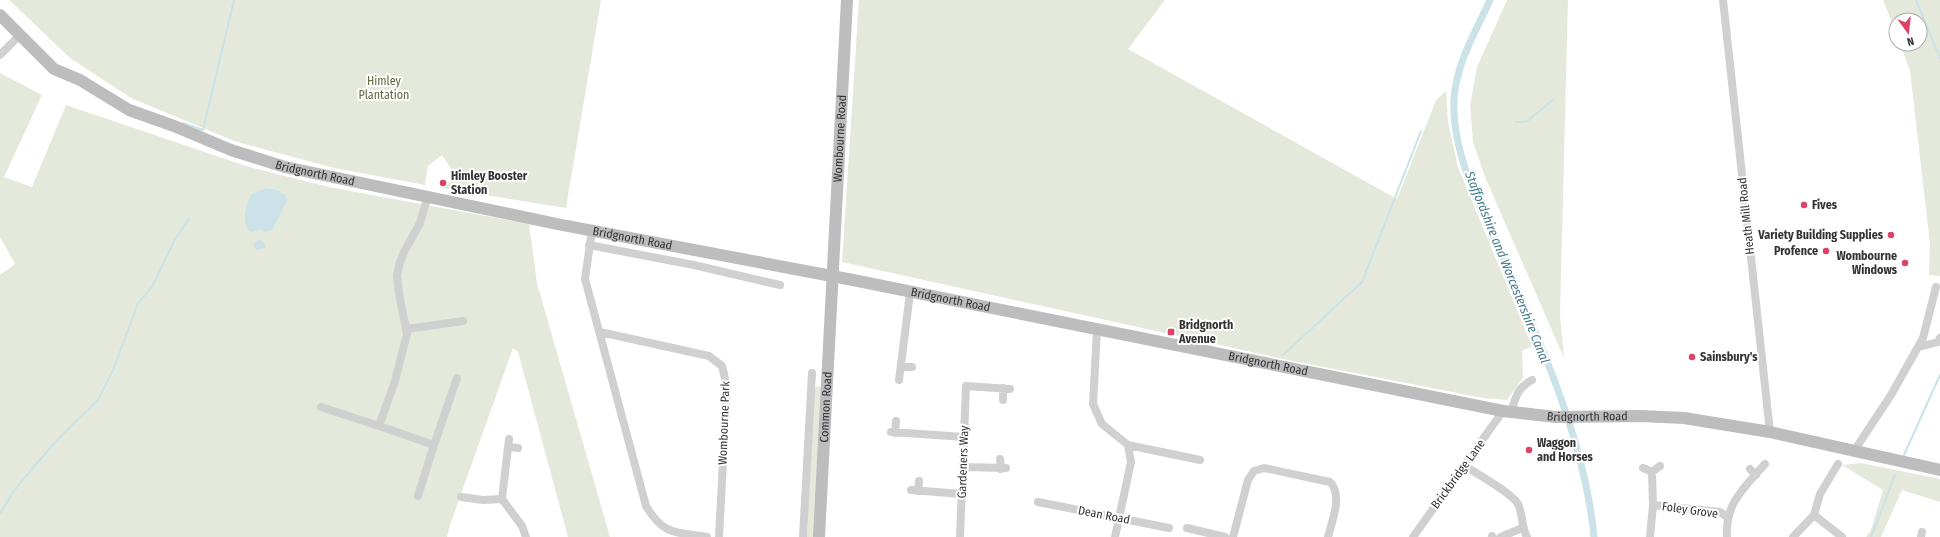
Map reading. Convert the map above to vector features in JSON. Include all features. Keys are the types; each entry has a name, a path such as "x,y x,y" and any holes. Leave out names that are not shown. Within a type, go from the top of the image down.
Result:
{"main road":[{"name":"Wombourne Road","path":"833,276 847,0"},
{"name":"Bridgnorth Road","path":"0,15 19,36 54,69 80,80 129,110 174,126 231,150 285,167 521,216 833,276 910,293 1507,412 1556,417 1684,418 1770,432 1940,470"},
{"name":"Common Road","path":"819,537 826,382 833,276"}],"street":[{"name":"Heath Mill Road","path":"1723,0 1770,432"},
{"path":"0,55 19,36"},
{"path":"379,426 405,347 407,329 397,276 404,252 420,223 428,196"},
{"path":"592,230 585,279 646,506 655,521 664,528 672,531 707,537"},
{"path":"589,245 729,273 780,285"},
{"path":"729,273 733,257"},
{"path":"1854,451 1891,395 1923,338 1936,305 1936,287"},
{"path":"900,380 910,293"},
{"path":"407,329 463,320"},
{"path":"1097,330 1093,404 1102,424 1128,445 1200,460"},
{"name":"Wombourne Park","path":"600,332 709,356 722,366 727,387 719,537"},
{"path":"1918,347 1938,342 1940,338"},
{"path":"901,367 912,368"},
{"name":"Common Road","path":"803,537 812,373"},
{"path":"418,496 457,378"},
{"name":"Brickbridge Lane","path":"1413,537 1507,412 1523,384 1532,380"},
{"path":"811,381 826,382"},
{"name":"Gardeners Way","path":"960,537 966,386 1007,389 1003,400"},
{"path":"321,407 434,445"},
{"path":"896,421 893,432 964,437"},
{"path":"518,448 509,443 502,499 522,526 526,537"},
{"path":"1115,537 1131,462 1128,445"},
{"path":"963,467 1003,468 1000,459"},
{"path":"1727,537 1727,517 1753,472 1765,464"},
{"path":"1793,537 1814,515 1820,494 1838,464"},
{"path":"1465,466 1516,500 1521,514 1522,528 1527,537"},
{"path":"1643,468 1652,472 1660,466"},
{"path":"1233,537 1250,475 1258,469 1264,468 1330,482 1334,486 1337,494 1328,537"},
{"name":"Foley Grove","path":"1650,537 1653,505 1652,472"},
{"path":"919,481 915,491 962,494"},
{"path":"461,496 483,500 502,499"},
{"name":"Dean Road","path":"1038,502 1169,528"},
{"name":"Foley Grove","path":"1653,505 1720,512 1727,517"},
{"path":"1814,515 1842,537"},
{"path":"1200,530 1201,521"},
{"path":"1187,528 1225,537"},
{"path":"1501,537 1522,528"}],"green space":[{"name":"Himley Plantation","path":"9,0 601,0 566,208 441,188 457,178 442,155 428,166 425,185 334,168 234,141 131,98 70,58"},
{"path":"859,0 1165,0 1128,49 1397,199 1436,100 1446,91 1448,122 1458,167 1532,346 1522,351 1523,378 1507,400 1483,398 1283,359 842,262"},
{"path":"1507,0 1568,0 1560,315 1564,358 1485,177 1473,142 1470,105 1477,67"},
{"path":"1883,0 1940,0 1940,276 1929,275 1930,244 1910,71 1903,52 1928,52 1928,12 1888,13"},
{"path":"0,73 42,95 4,177 32,187 66,105 249,167 329,187 529,224 537,283 610,537 568,537 518,352 513,348 447,537 0,537 0,275 15,264 0,237"},
{"path":"818,386 822,388 814,537 807,537 814,388"},
{"path":"1861,463 1940,479 1940,502 1902,490 1881,537 1866,537 1871,530 1883,490 1842,465"}],"water":[{"path":"266,188 277,190 285,195 287,201 272,230 266,232 260,229 251,232 246,224 246,208 252,194"},
{"path":"260,239 266,246 265,248 256,250 253,244"}],"waterway":[{"path":"181,124 183,123 203,130 234,0"},
{"name":"Staffordshire and Worcestershire Canal","path":"1490,0 1458,73 1454,99 1455,122 1459,146 1474,194 1515,284 1553,376 1583,472 1590,505 1594,537"},
{"path":"1916,0 1940,58"},
{"path":"1516,122 1526,122 1554,99"},
{"path":"1283,355 1362,282 1421,131"},
{"path":"0,514 13,492 31,470 60,437 98,400 114,368 138,303 152,287 175,239 189,219"},
{"path":"1904,455 1940,375"},
{"path":"1871,537 1895,475"}],"place":[{"name":"Himley Booster Station","path":"443,183"},
{"name":"Fives","path":"1804,205"},
{"name":"Variety Building Supplies","path":"1891,235"},
{"name":"Profence","path":"1826,251"},
{"name":"Wombourne Windows","path":"1905,263"},
{"name":"Bridgnorth Avenue","path":"1171,332"},
{"name":"Sainsbury's","path":"1692,357"},
{"name":"Waggon and Horses","path":"1529,450"}]}
